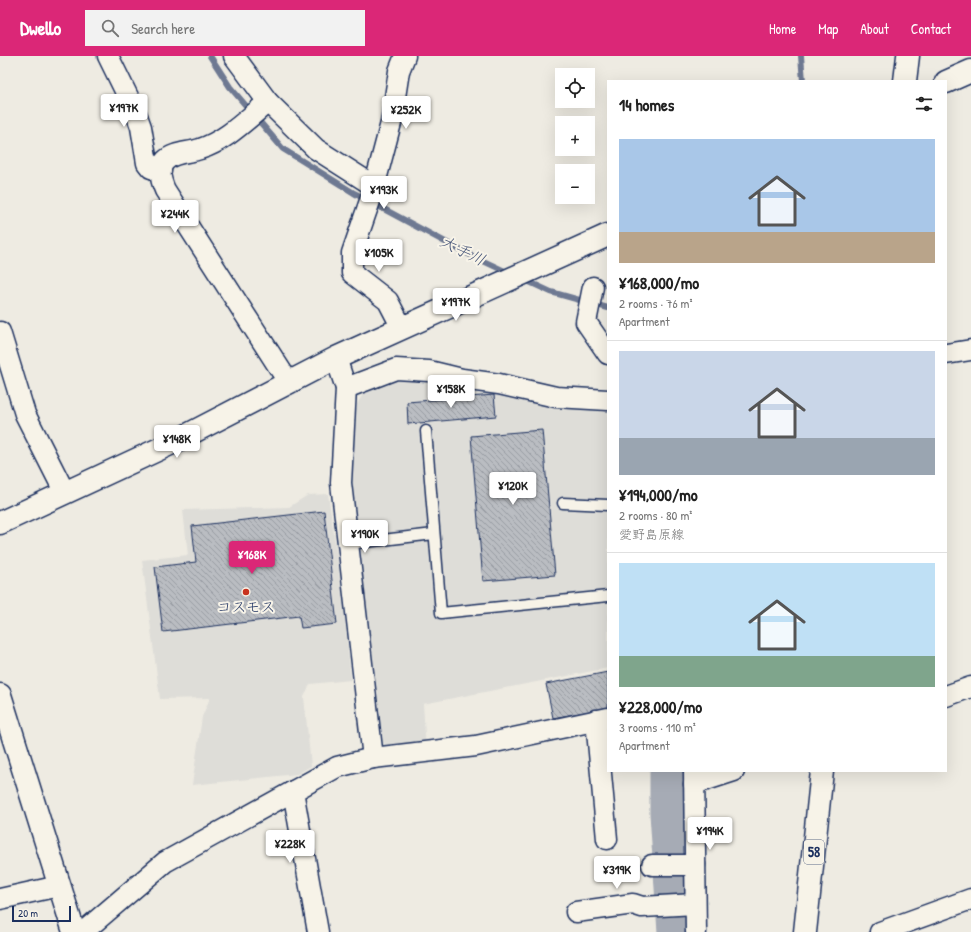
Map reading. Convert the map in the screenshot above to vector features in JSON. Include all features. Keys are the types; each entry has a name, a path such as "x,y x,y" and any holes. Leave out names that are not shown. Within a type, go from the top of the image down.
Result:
{"street":[{"path":"108,56 141,126 147,163 152,168 161,171"},
{"path":"234,56 264,106 316,149 373,190"},
{"path":"402,328 388,301 352,273 352,253 373,190 391,123 399,71 405,56"},
{"path":"905,80 908,56"},
{"path":"947,82 971,71"},
{"path":"264,106 222,138 201,149 173,156 166,160 162,165 161,171 162,182 165,190 289,383"},
{"path":"0,523 170,444 336,358 607,235"},
{"path":"594,287 586,322 607,353"},
{"path":"0,332 25,414 65,493"},
{"path":"947,354 971,350"},
{"path":"336,358 346,388 340,483 373,758"},
{"path":"346,388 396,369 430,371 462,379 499,384 556,397 607,400"},
{"path":"947,696 971,687"},
{"path":"0,695 74,932"},
{"path":"84,932 165,862 337,767 373,758 476,746 602,719 607,839"},
{"path":"696,932 690,904 690,865 694,778 728,772"},
{"name":"58","path":"805,932 822,772"},
{"path":"293,791 318,932"},
{"path":"655,866 690,865"},
{"path":"0,899 59,886"},
{"path":"880,932 971,899"},
{"path":"576,912 633,904 642,907 690,904"}],"lane":[{"path":"426,431 441,613 607,596"},
{"path":"563,503 607,505"},
{"path":"348,544 434,534"}],"shaded area":[{"path":"400,376 607,406 607,668 423,704 426,750 384,749 376,741 349,499 357,404 365,391"},
{"path":"328,494 343,595 351,680 310,684 304,697 311,766 297,774 192,785 202,717 210,698 160,699 142,560 188,555 183,510 289,507 308,495"}],"building":[{"path":"494,395 496,416 408,424 407,402"},
{"path":"542,430 555,575 483,581 471,436"},
{"name":"コスモス","path":"324,511 337,624 301,628 299,616 163,632 155,567 196,562 192,526"},
{"path":"607,672 607,708 553,718 546,684"}],"waterway":[{"name":"大手川","path":"210,56 230,87 283,149 354,193 462,251 511,274"},
{"path":"801,56 803,80"},
{"name":"大手川","path":"523,279 551,292 607,308"},
{"name":"大手川","path":"667,772 667,813 675,932"}],"place":[{"name":"コスモス","path":"246,592"}]}
